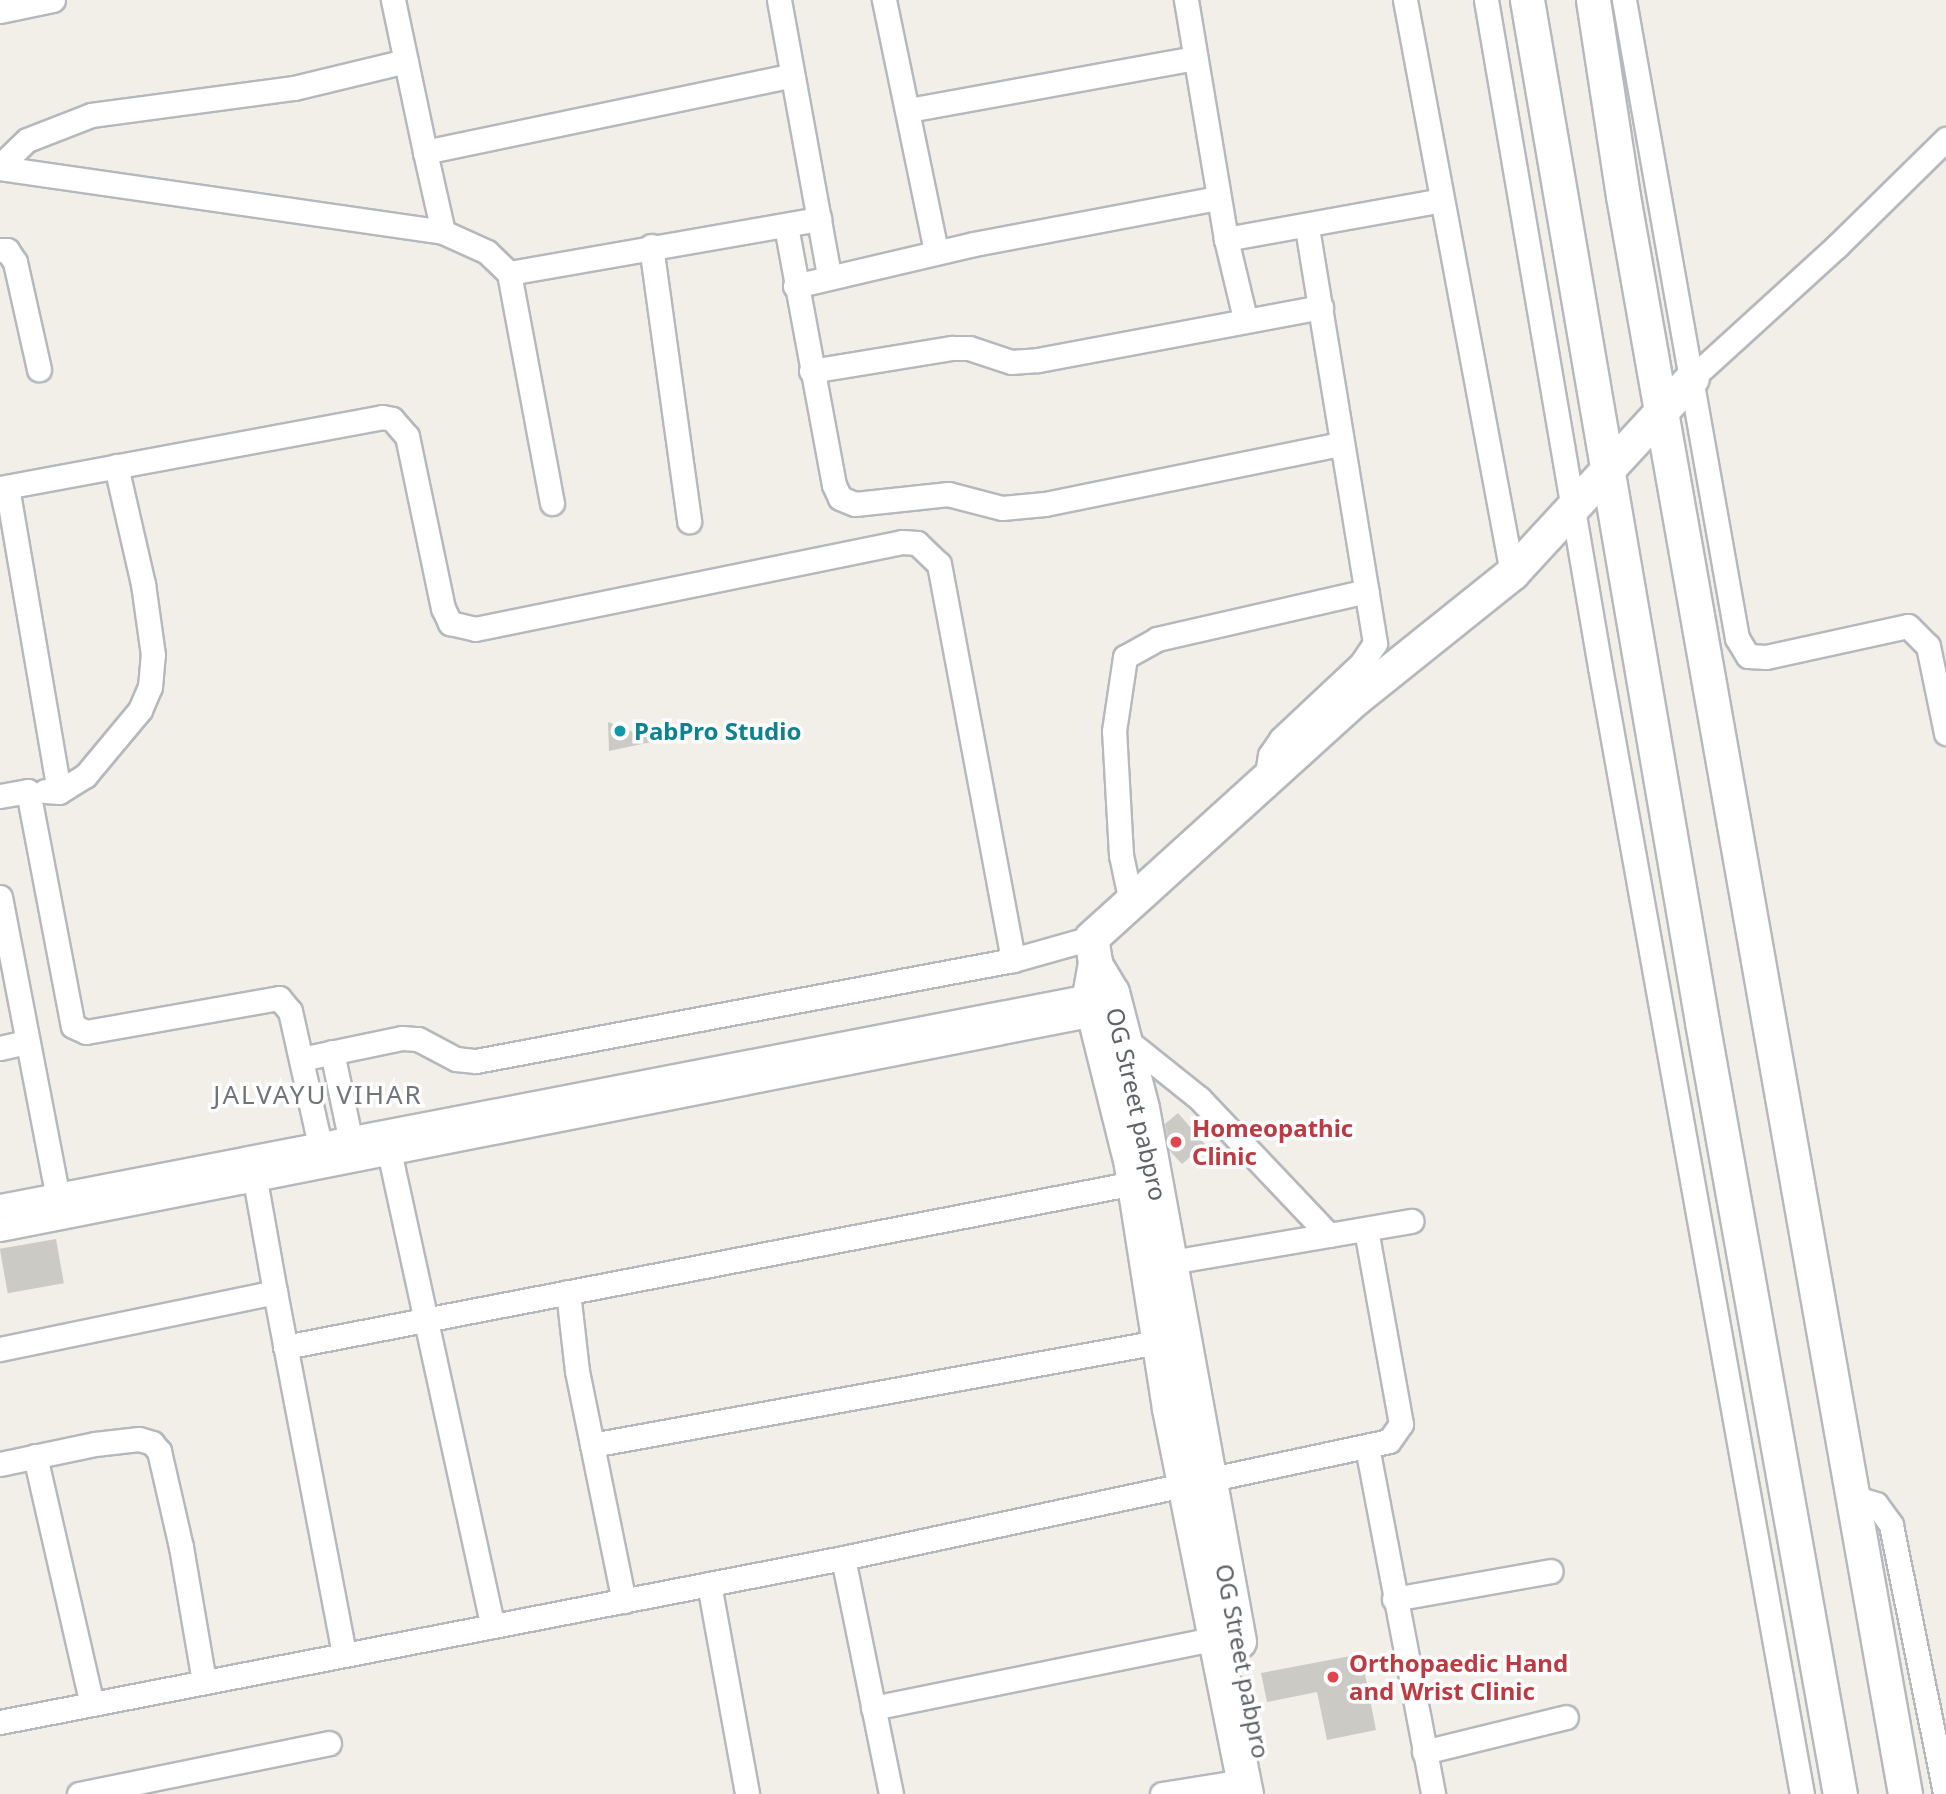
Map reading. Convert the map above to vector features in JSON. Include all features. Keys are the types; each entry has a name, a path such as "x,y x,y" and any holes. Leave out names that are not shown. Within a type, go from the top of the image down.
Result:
{"main road":[{"path":"1528,0 1606,474 1840,1794"},
{"path":"1593,0 1662,415 1905,1794"},
{"path":"1093,950 1131,902 1266,780 1417,646 1512,573 1662,415 1692,378"},
{"name":"OG Street pabpro","path":"1093,950 1171,1262 1216,1638 1253,1790"},
{"name":"OG Street pabpro","path":"1107,1010 1158,1342 1197,1480 1253,1790"}],"street":[{"path":"0,11 53,0"},
{"path":"393,0 443,232"},
{"path":"779,0 829,276"},
{"path":"884,0 909,110 936,252"},
{"path":"1186,0 1217,198 1245,318"},
{"path":"1405,0 1512,573"},
{"path":"1486,0 1575,507 1600,667 1802,1794"},
{"path":"1624,0 1737,638 1748,656 1766,657 1908,626 1928,646 1946,733"},
{"path":"909,110 1195,58"},
{"path":"0,167 27,139 91,115 294,88 406,61"},
{"path":"425,152 792,75"},
{"path":"1692,378 1838,246 1946,139"},
{"path":"0,167 443,232 487,253 509,273 552,503"},
{"path":"795,286 936,252 1217,198"},
{"path":"1226,239 1443,200"},
{"path":"509,273 651,246 818,219"},
{"path":"786,226 834,485 840,498 855,504 948,494 1002,508 1045,504 1340,444"},
{"path":"1266,780 1270,755 1281,740 1361,664 1375,643 1340,444 1307,226"},
{"path":"651,246 690,521"},
{"path":"0,250 7,250 15,262 39,369"},
{"path":"811,371 952,348 969,348 1011,362 1038,360 1245,318 1321,307"},
{"path":"59,792 3,487 382,417 392,419 407,436 443,608 450,623 463,628 762,573 902,542 916,543 939,564 1013,960"},
{"path":"0,796 28,791 59,792 85,776 140,710 150,687 153,655 143,584 116,466"},
{"path":"1131,902 1121,855 1114,731 1125,657 1157,639 1367,591"},
{"path":"28,791 73,1026 86,1032 279,998 290,1011 321,1154"},
{"path":"1,892 59,1206"},
{"path":"302,1059 418,1039 456,1059 476,1061 1013,960 1093,950"},
{"path":"353,1148 389,1150 1107,1010"},
{"path":"0,1229 59,1206 321,1154 1107,1010"},
{"path":"1107,1010 1199,1098 1329,1235"},
{"path":"0,1048 27,1042"},
{"path":"332,1052 353,1148"},
{"path":"389,1150 493,1626"},
{"path":"0,1206 59,1206 255,1180 321,1154"},
{"path":"255,1180 344,1655"},
{"path":"285,1347 1134,1183"},
{"path":"1171,1262 1412,1221"},
{"path":"0,1722 843,1558 1389,1441 1401,1424 1366,1229"},
{"path":"0,1349 275,1292"},
{"path":"568,1293 592,1445 624,1601"},
{"path":"592,1445 1158,1342"},
{"path":"0,1464 35,1455 139,1439 152,1443 159,1451 204,1682"},
{"path":"1367,1447 1433,1794"},
{"path":"35,1455 92,1704"},
{"path":"1853,1497 1876,1504 1891,1525 1945,1794"},
{"path":"843,1558 891,1794"},
{"path":"1394,1600 1551,1571"},
{"path":"709,1584 747,1794"},
{"path":"873,1709 1216,1638"},
{"path":"1424,1752 1566,1717"},
{"path":"79,1794 329,1744"},
{"path":"1162,1794 1253,1790"}],"building":[{"name":"PabPro Studio","path":"608,722 656,741 609,751"},
{"path":"1178,1113 1205,1144 1182,1164 1169,1150 1165,1124"},
{"path":"56,1239 64,1283 8,1293 0,1249"},
{"path":"1361,1654 1376,1730 1327,1740 1317,1692 1267,1702 1261,1673"}],"place":[{"name":"PabPro Studio","path":"620,731"},
{"name":"Homeopathic Clinic","path":"1176,1142"},
{"name":"Orthopaedic Hand and Wrist Clinic","path":"1333,1677"}],"district":[{"name":"JALVAYU VIHAR","path":"318,1095"}]}
